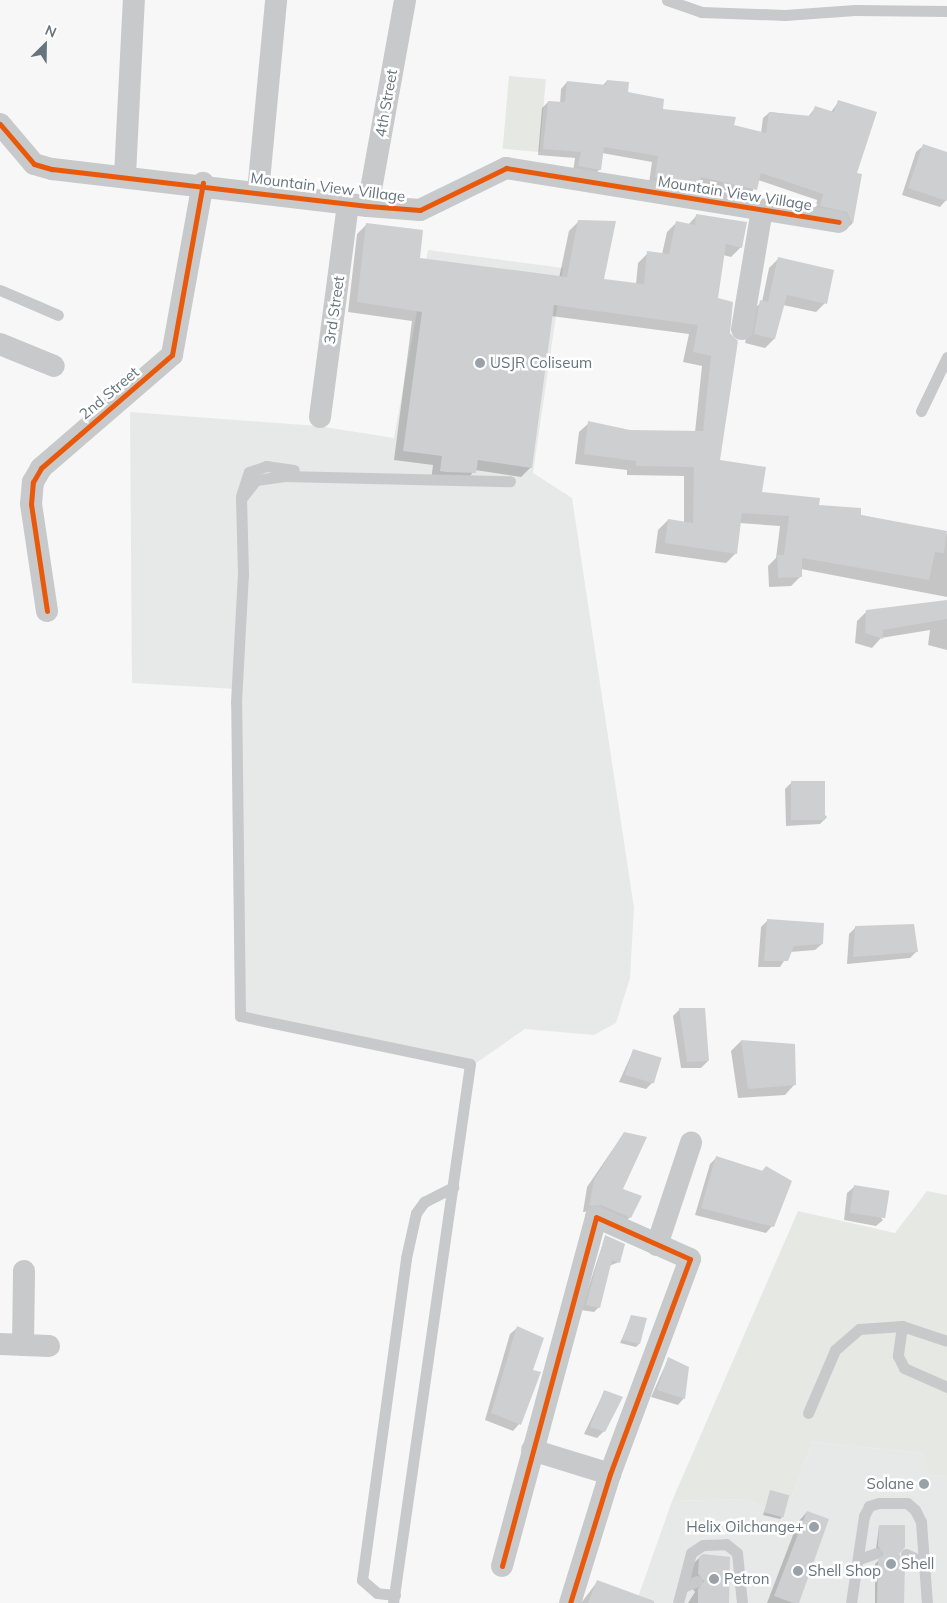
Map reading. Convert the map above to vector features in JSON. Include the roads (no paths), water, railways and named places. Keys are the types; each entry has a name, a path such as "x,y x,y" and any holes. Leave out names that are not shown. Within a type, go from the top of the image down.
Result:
{"street":[{"path":"125,176 134,0"},
{"path":"258,192 276,0"},
{"name":"4th Street","path":"358,205 405,0"},
{"name":"Mountain View Village","path":"0,124 34,164 125,176 202,183 358,205 420,210 506,168 839,222"},
{"name":"2nd Street","path":"47,611 31,504 33,482 41,468 172,355 202,183"},
{"name":"3rd Street","path":"320,417 358,205"},
{"path":"742,329 762,210"},
{"path":"0,344 54,366"},
{"path":"657,1245 691,1143"},
{"path":"502,1566 596,1217 690,1259 610,1474 570,1603"},
{"path":"24,1271 24,1345"},
{"path":"0,1344 49,1346"},
{"path":"532,1450 610,1474"}],"lane":[{"path":"668,0 702,12 786,15 855,10 947,11"},
{"path":"0,290 58,315"},
{"path":"922,411 947,356"},
{"path":"453,1187 424,1202 416,1213 406,1258 362,1580 377,1593 394,1599 453,1187 470,1064 240,1016 236,702 243,574 241,500 256,480 332,477 510,482"},
{"path":"808,1412 835,1350 858,1330 902,1326 947,1341"},
{"path":"902,1326 898,1356 904,1368 947,1387"},
{"path":"851,1603 869,1506 907,1503 921,1522 927,1603"},
{"path":"678,1603 691,1553 703,1545 726,1544 737,1553 742,1603"},
{"path":"859,1559 876,1553"},
{"path":"906,1554 923,1562"},
{"path":"683,1587 697,1581"},
{"path":"730,1582 741,1590"}],"place":[{"name":"USJR Coliseum","path":"480,363"},
{"name":"Solane","path":"924,1484"},
{"name":"Helix Oilchange+","path":"814,1527"},
{"name":"Shell","path":"891,1564"},
{"name":"Shell Shop","path":"798,1571"},
{"name":"Petron","path":"714,1579"}]}
